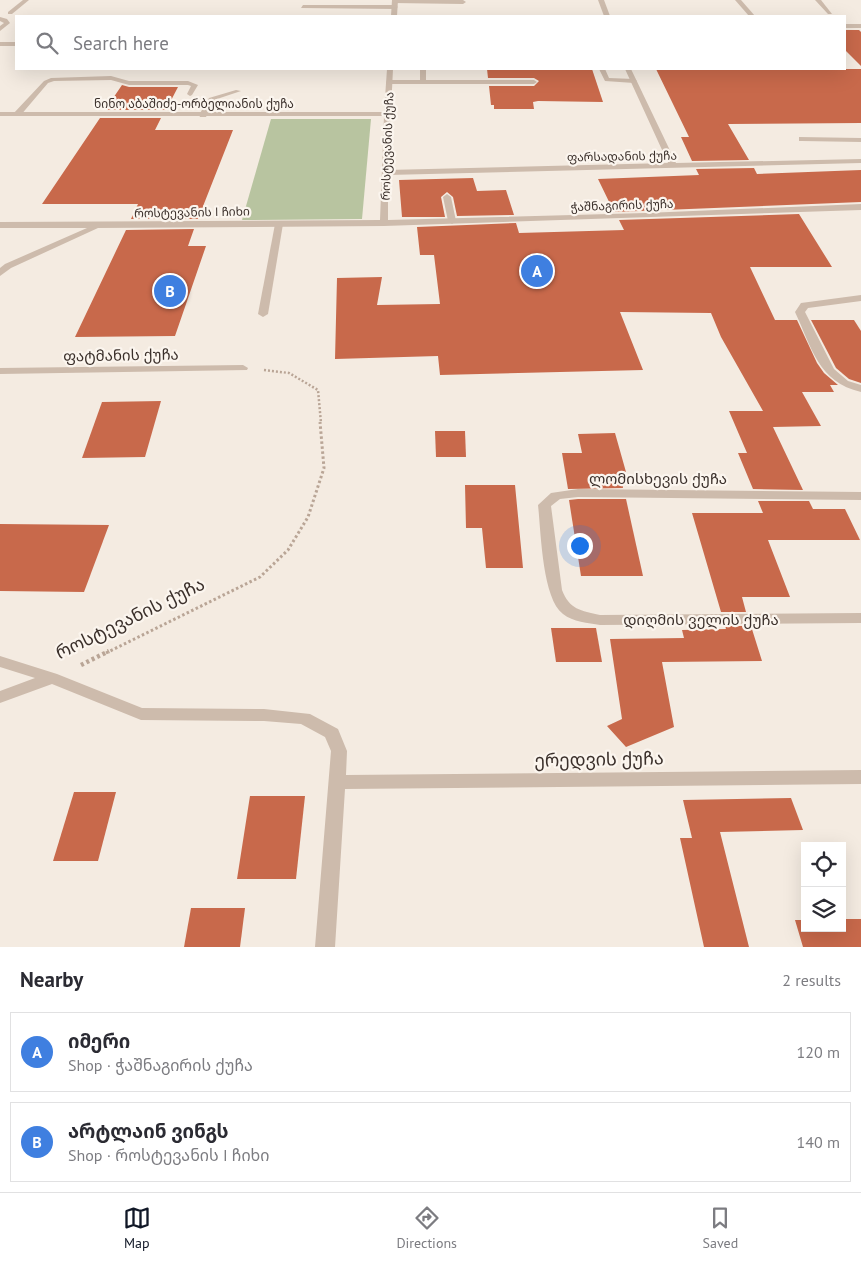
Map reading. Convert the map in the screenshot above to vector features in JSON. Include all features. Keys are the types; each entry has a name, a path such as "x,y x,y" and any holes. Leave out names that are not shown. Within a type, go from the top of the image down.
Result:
{"street":[{"path":"10,13 26,0"},
{"path":"601,0 606,15"},
{"path":"738,0 751,15"},
{"path":"818,0 830,13"},
{"path":"303,6 463,2"},
{"path":"0,19 5,20 7,23 0,29"},
{"path":"846,26 860,27"},
{"path":"0,44 15,44"},
{"name":"როსტევანის ქუჩა","path":"384,223 384,173 390,70"},
{"path":"423,70 423,82"},
{"path":"602,70 607,80 634,81"},
{"path":"628,70 673,166"},
{"path":"17,114 46,82 56,78 112,78 129,83 188,83 195,85 190,94"},
{"path":"389,82 534,82"},
{"path":"203,115 211,99 238,91"},
{"name":"ნინო აბაშიძე-ორბელიანის ქუჩა","path":"0,114 387,114"},
{"path":"802,139 861,140"},
{"name":"ფარსადანის ქუჩა","path":"384,173 861,161"},
{"path":"447,198 452,221"},
{"name":"ჭაშნაგირის ქუჩა","path":"384,223 611,218 861,207"},
{"name":"როსტევანის I ჩიხი","path":"0,225 101,226 384,223"},
{"path":"262,314 279,224"},
{"path":"0,273 8,266 101,226"},
{"path":"861,298 805,305 800,312 829,371 844,383 861,389"},
{"name":"ფატმანის ქუჩა","path":"0,371 243,368"},
{"name":"ლომისხევის ქუჩა","path":"555,590 544,505 556,496 578,494 861,496"},
{"name":"დიღმის ველის ქუჩა","path":"555,590 564,609 580,616 600,620 861,618"},
{"path":"0,661 52,678"},
{"path":"0,697 52,678"},
{"name":"როსტევანის ქუჩა","path":"52,678 141,714 264,715 304,718 332,733 339,751 325,947"},
{"name":"ერედვის ქუჩა","path":"337,782 861,777"}],"path":[{"name":"როსტევანის ქუჩა","path":"52,678 142,636 260,577 288,550 308,517 324,468 318,390 289,373 243,368"}],"green space":[{"path":"271,119 371,119 362,219 242,220"}],"building":[{"path":"846,30 859,30 861,32 861,66 846,51"},
{"path":"861,69 861,123 728,124 749,160 692,161 681,137 689,137 656,70"},
{"path":"487,70 592,70 603,102 538,101 533,102 534,109 494,109 494,105 491,105 489,86 534,86 539,81 534,78 488,78"},
{"path":"122,85 129,87 178,87 166,110 105,110"},
{"path":"100,118 161,118 155,130 233,130 198,219 131,219 138,204 42,204"},
{"path":"754,168 757,174 861,170 861,202 614,212 598,179 699,175 696,169"},
{"path":"473,178 477,191 506,190 514,215 457,216 453,197 447,192 441,197 445,217 402,217 399,180"},
{"path":"799,214 832,267 750,267 775,320 797,320 817,363 824,373 838,385 830,385 834,392 802,392 821,426 773,427 803,490 753,489 738,453 747,453 729,411 763,411 721,337 711,313 620,312 643,370 440,375 438,356 335,359 337,278 382,277 377,305 440,304 434,255 420,255 417,227 516,223 519,233 624,230 619,220"},
{"path":"194,229 188,246 206,246 175,336 75,337 126,230"},
{"path":"811,320 854,320 861,331 861,383 849,379 836,368"},
{"path":"161,401 145,457 82,458 102,402"},
{"path":"435,431 465,431 466,457 436,457"},
{"path":"615,433 626,472 620,472 623,488 568,489 562,453 582,453 578,434"},
{"path":"465,485 515,485 523,568 486,568 482,528 466,528"},
{"path":"626,499 643,576 581,576 569,500"},
{"path":"758,501 809,501 813,509 845,509 860,540 768,540 790,597 742,597 746,612 721,612 692,513 763,513"},
{"path":"0,524 109,525 84,592 0,591"},
{"path":"725,626 751,626 762,661 662,662 674,727 626,747 607,726 622,719 610,639 684,638 682,630 726,629"},
{"path":"551,628 596,628 602,662 556,662"},
{"path":"74,792 116,792 98,861 53,861"},
{"path":"250,796 305,796 296,879 237,879"},
{"path":"791,798 803,830 720,832 749,947 704,947 680,838 692,838 683,800"},
{"path":"191,908 245,908 240,947 184,947"},
{"path":"846,919 861,919 861,947 803,947 795,920 801,920 801,932 846,932"}],"place":[{"name":"იმერი","path":"537,271"},
{"name":"არტლაინ ვინგს","path":"170,291"}]}
